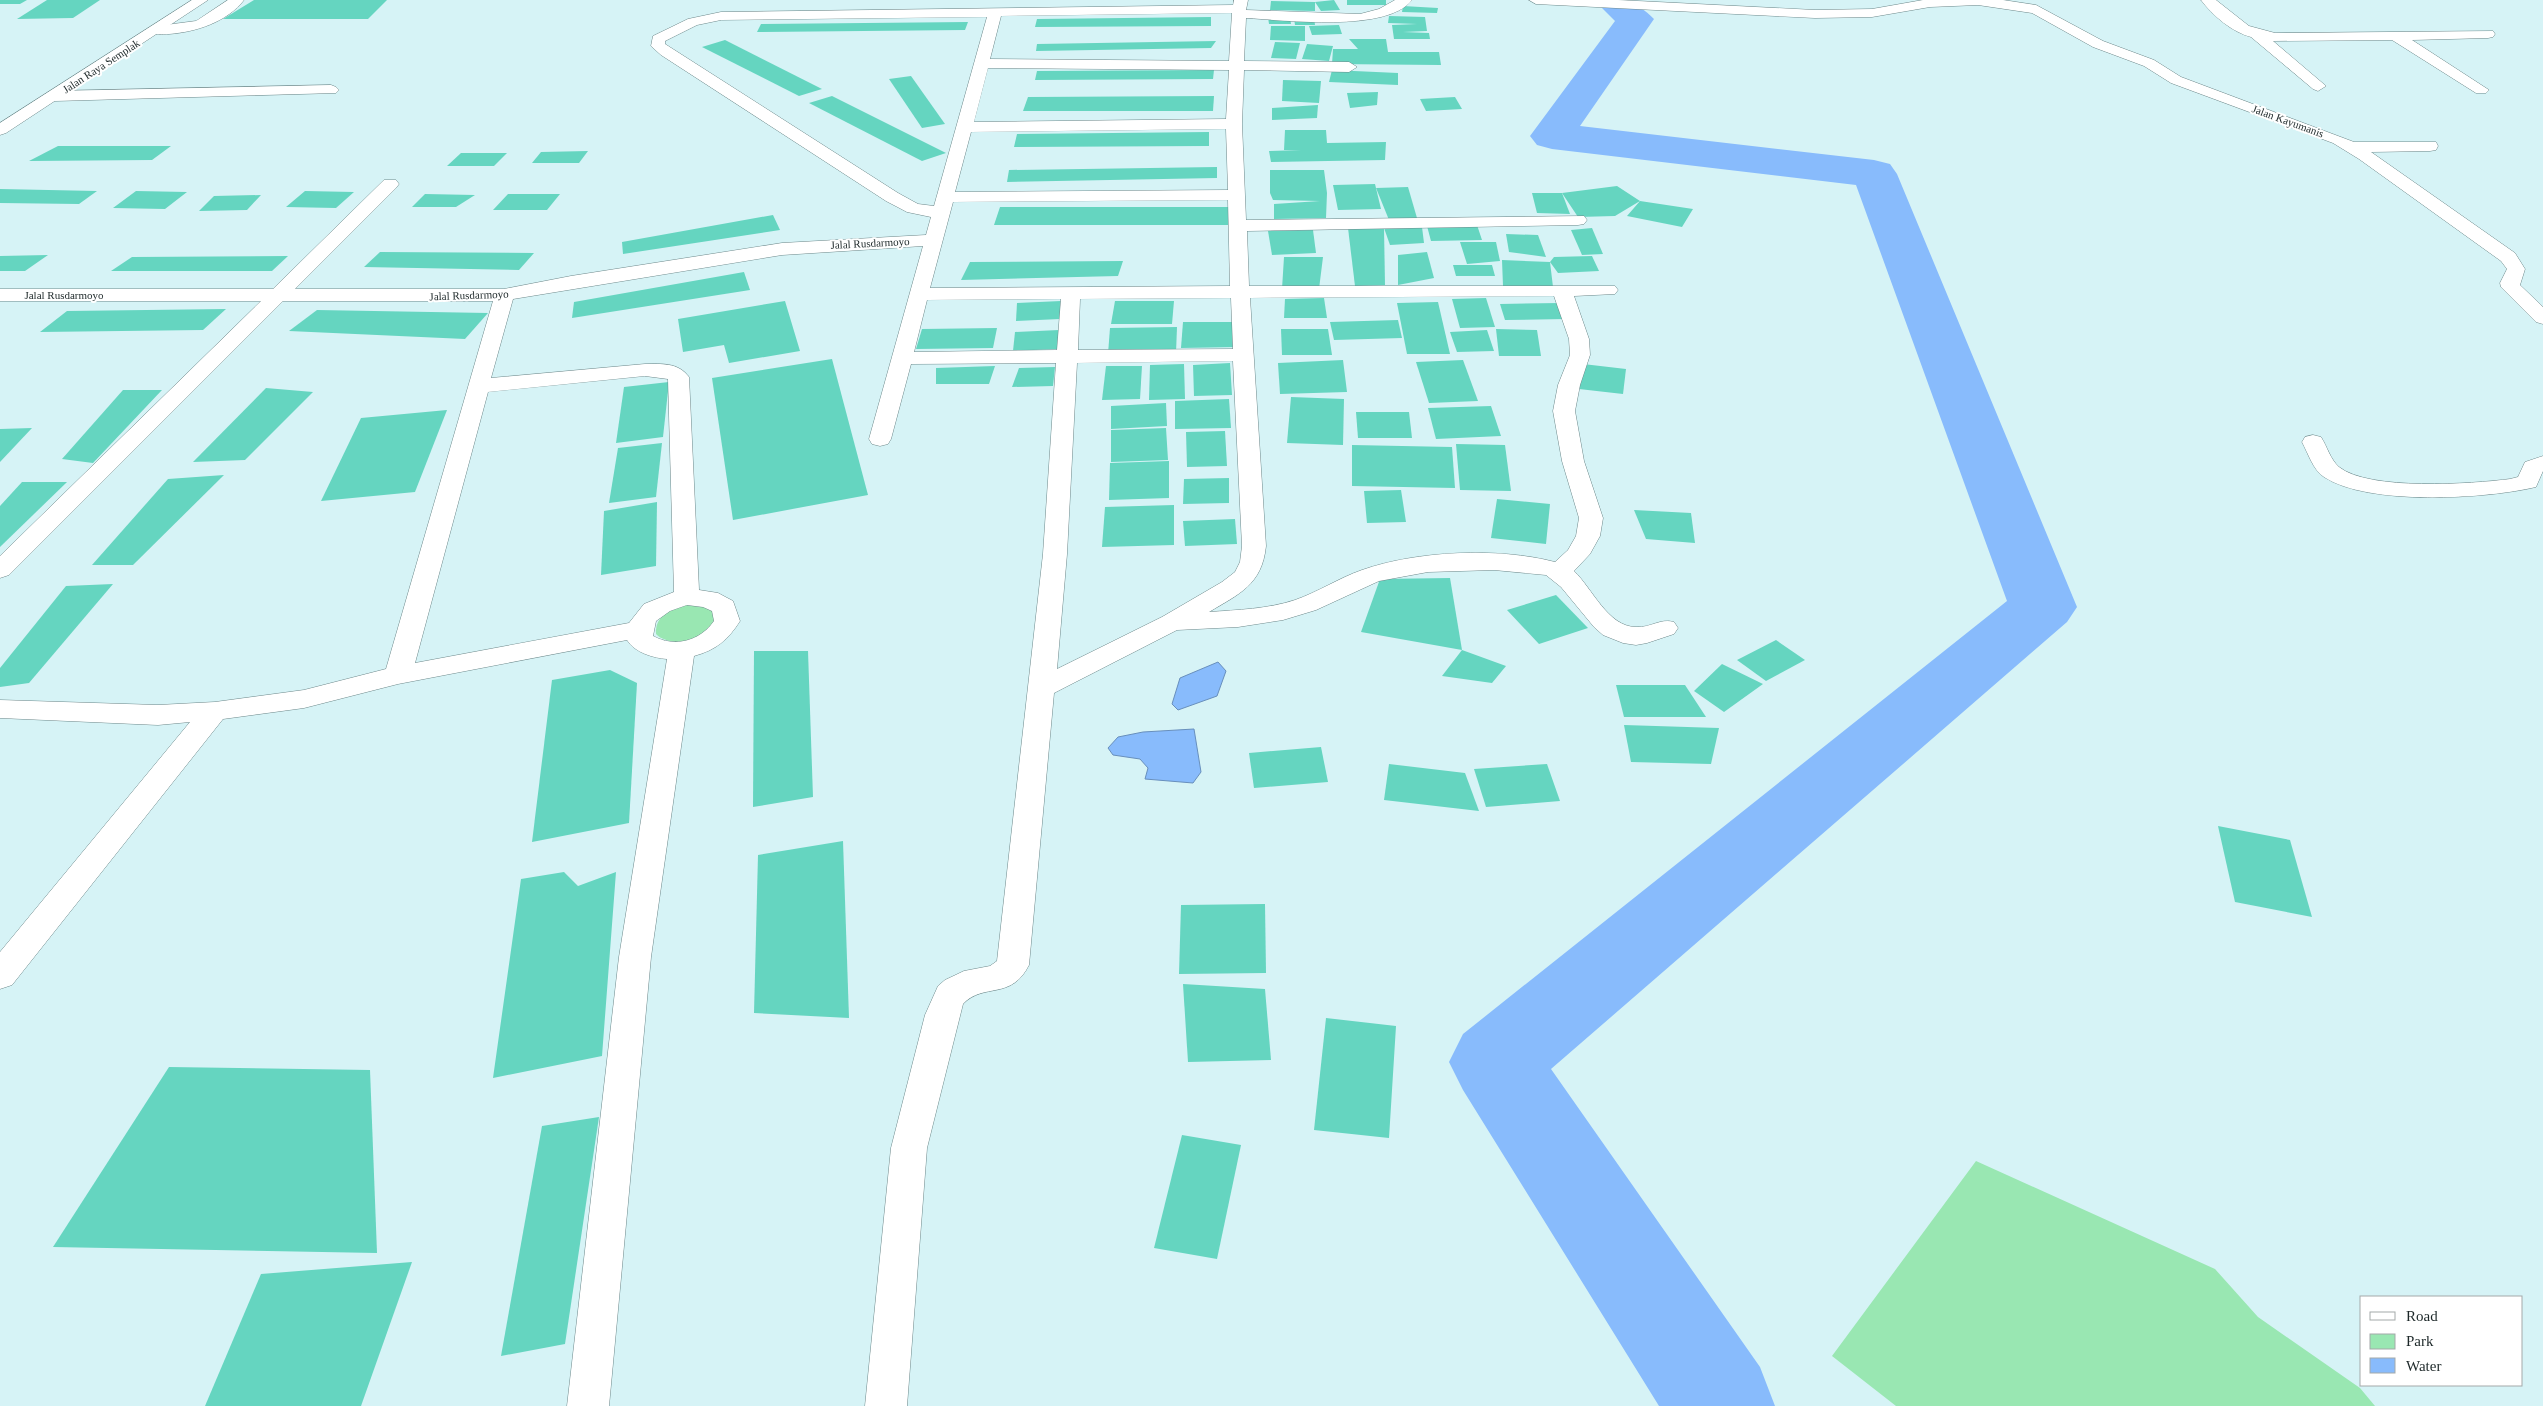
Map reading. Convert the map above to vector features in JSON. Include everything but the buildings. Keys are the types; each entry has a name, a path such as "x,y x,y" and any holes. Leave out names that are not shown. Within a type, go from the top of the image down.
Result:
{"street":[{"name":"Jalan Raya Semplak","path":"0,130 158,30 201,0"},
{"path":"158,30 198,26 206,23 237,0"},
{"path":"1238,195 944,205 913,208 892,197 666,52 658,46 658,39 692,22 722,16 1240,8 1360,18 1384,12 1405,0"},
{"name":"Jalan Kayumanis","path":"1536,0 1785,14 1850,14 1930,3 1976,0 2036,9 2098,44 2149,63 2176,80 2352,147 2508,257 2516,269 2510,283 2511,287 2543,318"},
{"path":"2208,0 2234,25 2258,36 2318,86"},
{"path":"1042,688 1171,623 1231,588 1246,576 1252,562 1254,546 1240,292 1234,124 1240,8"},
{"path":"880,439 995,13"},
{"path":"2258,36 2290,38 2488,34"},
{"path":"2397,37 2481,90"},
{"path":"982,63 1237,64 1349,67"},
{"path":"55,96 330,90"},
{"path":"965,127 1234,124"},
{"path":"2352,147 2430,146"},
{"path":"0,570 390,184"},
{"path":"1238,226 1578,220"},
{"name":"Jalal Rusdarmoyo","path":"0,295 504,295 716,258 801,247 934,240"},
{"path":"1559,571 1578,554 1588,536 1591,518 1573,461 1564,411 1569,385 1580,355 1579,339 1562,290"},
{"path":"920,294 1608,290"},
{"path":"886,1406 909,1148 932,1053 950,996 971,982 1001,976 1010,972 1014,965 1055,554 1071,293"},
{"path":"398,675 504,295"},
{"path":"902,358 1244,356"},
{"path":"479,386 645,370 670,371 678,377 688,597"},
{"path":"2312,442 2332,473 2360,482 2391,487 2458,491 2512,488 2528,482 2533,467 2543,463"},
{"path":"1171,623 1208,621 1295,609 1328,598 1372,576 1434,564 1532,566 1559,571 1577,589 1599,618 1618,634 1637,637 1665,628"},
{"path":"688,597 718,602 724,607 727,621 714,638 699,646 682,651 664,652 650,648 640,640 638,630 641,621 654,609 673,600 688,597"},
{"path":"0,709 158,715 215,711 304,699 398,675 638,630"},
{"path":"588,1406 635,957 682,651"},
{"path":"0,976 215,711"}],"green space":[{"path":"689,604 712,607 719,619 703,637 698,640 679,642 666,640 656,634 658,622 666,613"},
{"path":"1976,1161 2215,1269 2258,1317 2360,1388 2375,1406 1896,1406 1832,1356"}],"water":[{"path":"1218,662 1226,671 1217,696 1178,710 1172,704 1180,678"},
{"path":"1194,729 1201,772 1193,783 1145,779 1148,768 1140,759 1113,755 1108,748 1118,737 1143,732"}],"waterway":[{"path":"1612,0 1635,19 1552,136 1874,174 2043,607 1495,1062 1721,1406"}]}
